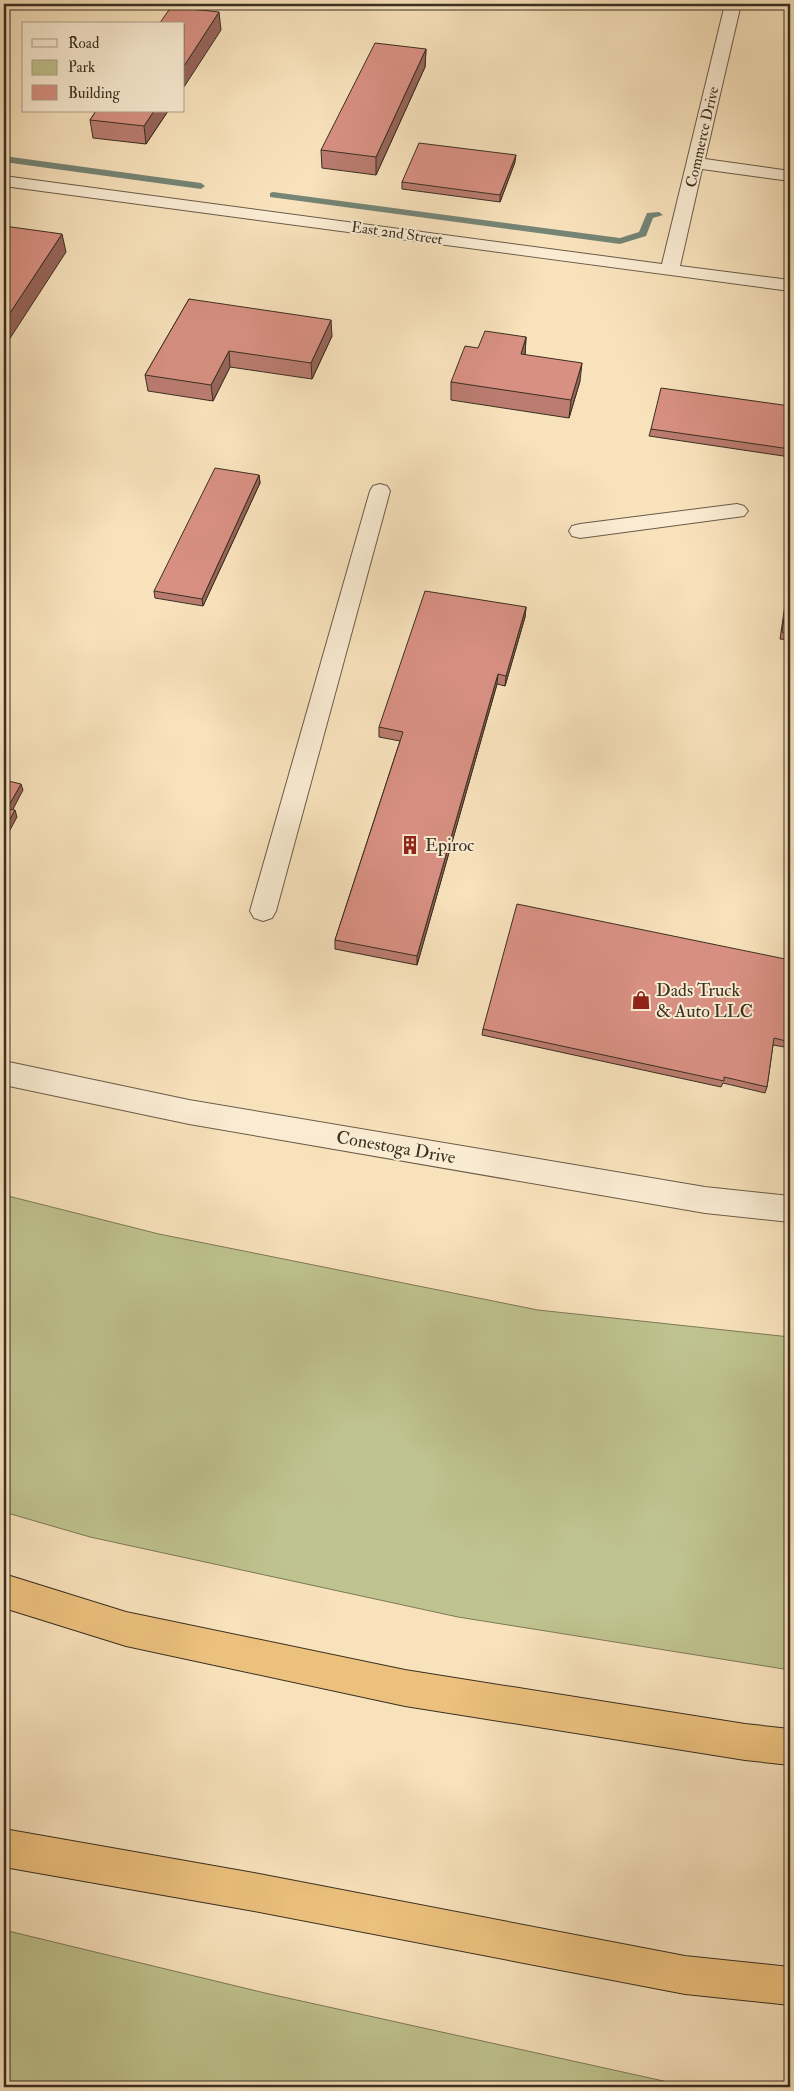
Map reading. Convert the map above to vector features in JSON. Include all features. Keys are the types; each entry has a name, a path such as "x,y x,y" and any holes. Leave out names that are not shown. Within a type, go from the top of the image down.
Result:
{"highway":[{"path":"4,1590 126,1629 405,1688 745,1742 790,1747"},
{"path":"4,1848 254,1892 685,1975 790,1986"}],"street":[{"name":"Commerce Drive","path":"670,270 733,4"},
{"path":"696,163 790,176"},
{"name":"East 2nd Street","path":"4,180 790,286"},
{"path":"264,911 380,491"},
{"path":"580,531 737,511"},
{"name":"Conestoga Drive","path":"4,1073 208,1115 705,1200 790,1209"}],"green space":[{"path":"4,1195 159,1234 538,1310 790,1337 790,1670 458,1617 90,1537 4,1512"},
{"path":"4,1930 265,1993 668,2082 737,2087 4,2087"}],"building":[{"path":"171,7 219,12 185,64 185,22 160,22"},
{"path":"375,43 426,49 376,157 321,150"},
{"path":"95,112 153,112 144,126 90,120"},
{"path":"419,143 516,155 500,195 402,182"},
{"path":"4,226 62,234 4,322"},
{"path":"189,299 331,320 311,363 229,351 211,385 145,375"},
{"path":"485,331 526,337 521,354 582,363 571,400 451,382 465,346 478,348"},
{"path":"661,388 790,406 790,449 651,429"},
{"path":"215,468 259,475 202,599 154,591"},
{"path":"790,578 790,633 782,632"},
{"path":"425,591 526,607 506,676 498,674 417,956 335,940 403,732 379,727"},
{"path":"4,780 21,784 7,809 15,810 4,830"},
{"name":"Dads Truck & Auto LLC","path":"517,904 790,960 790,1042 774,1038 767,1087 724,1077 724,1081 483,1029"}],"waterway":[{"path":"4,159 201,186"},
{"path":"273,195 620,241 643,234 650,215 659,215"}],"place":[{"name":"Epiroc","path":"410,845"},
{"name":"Dads Truck & Auto LLC","path":"641,1000"}]}
